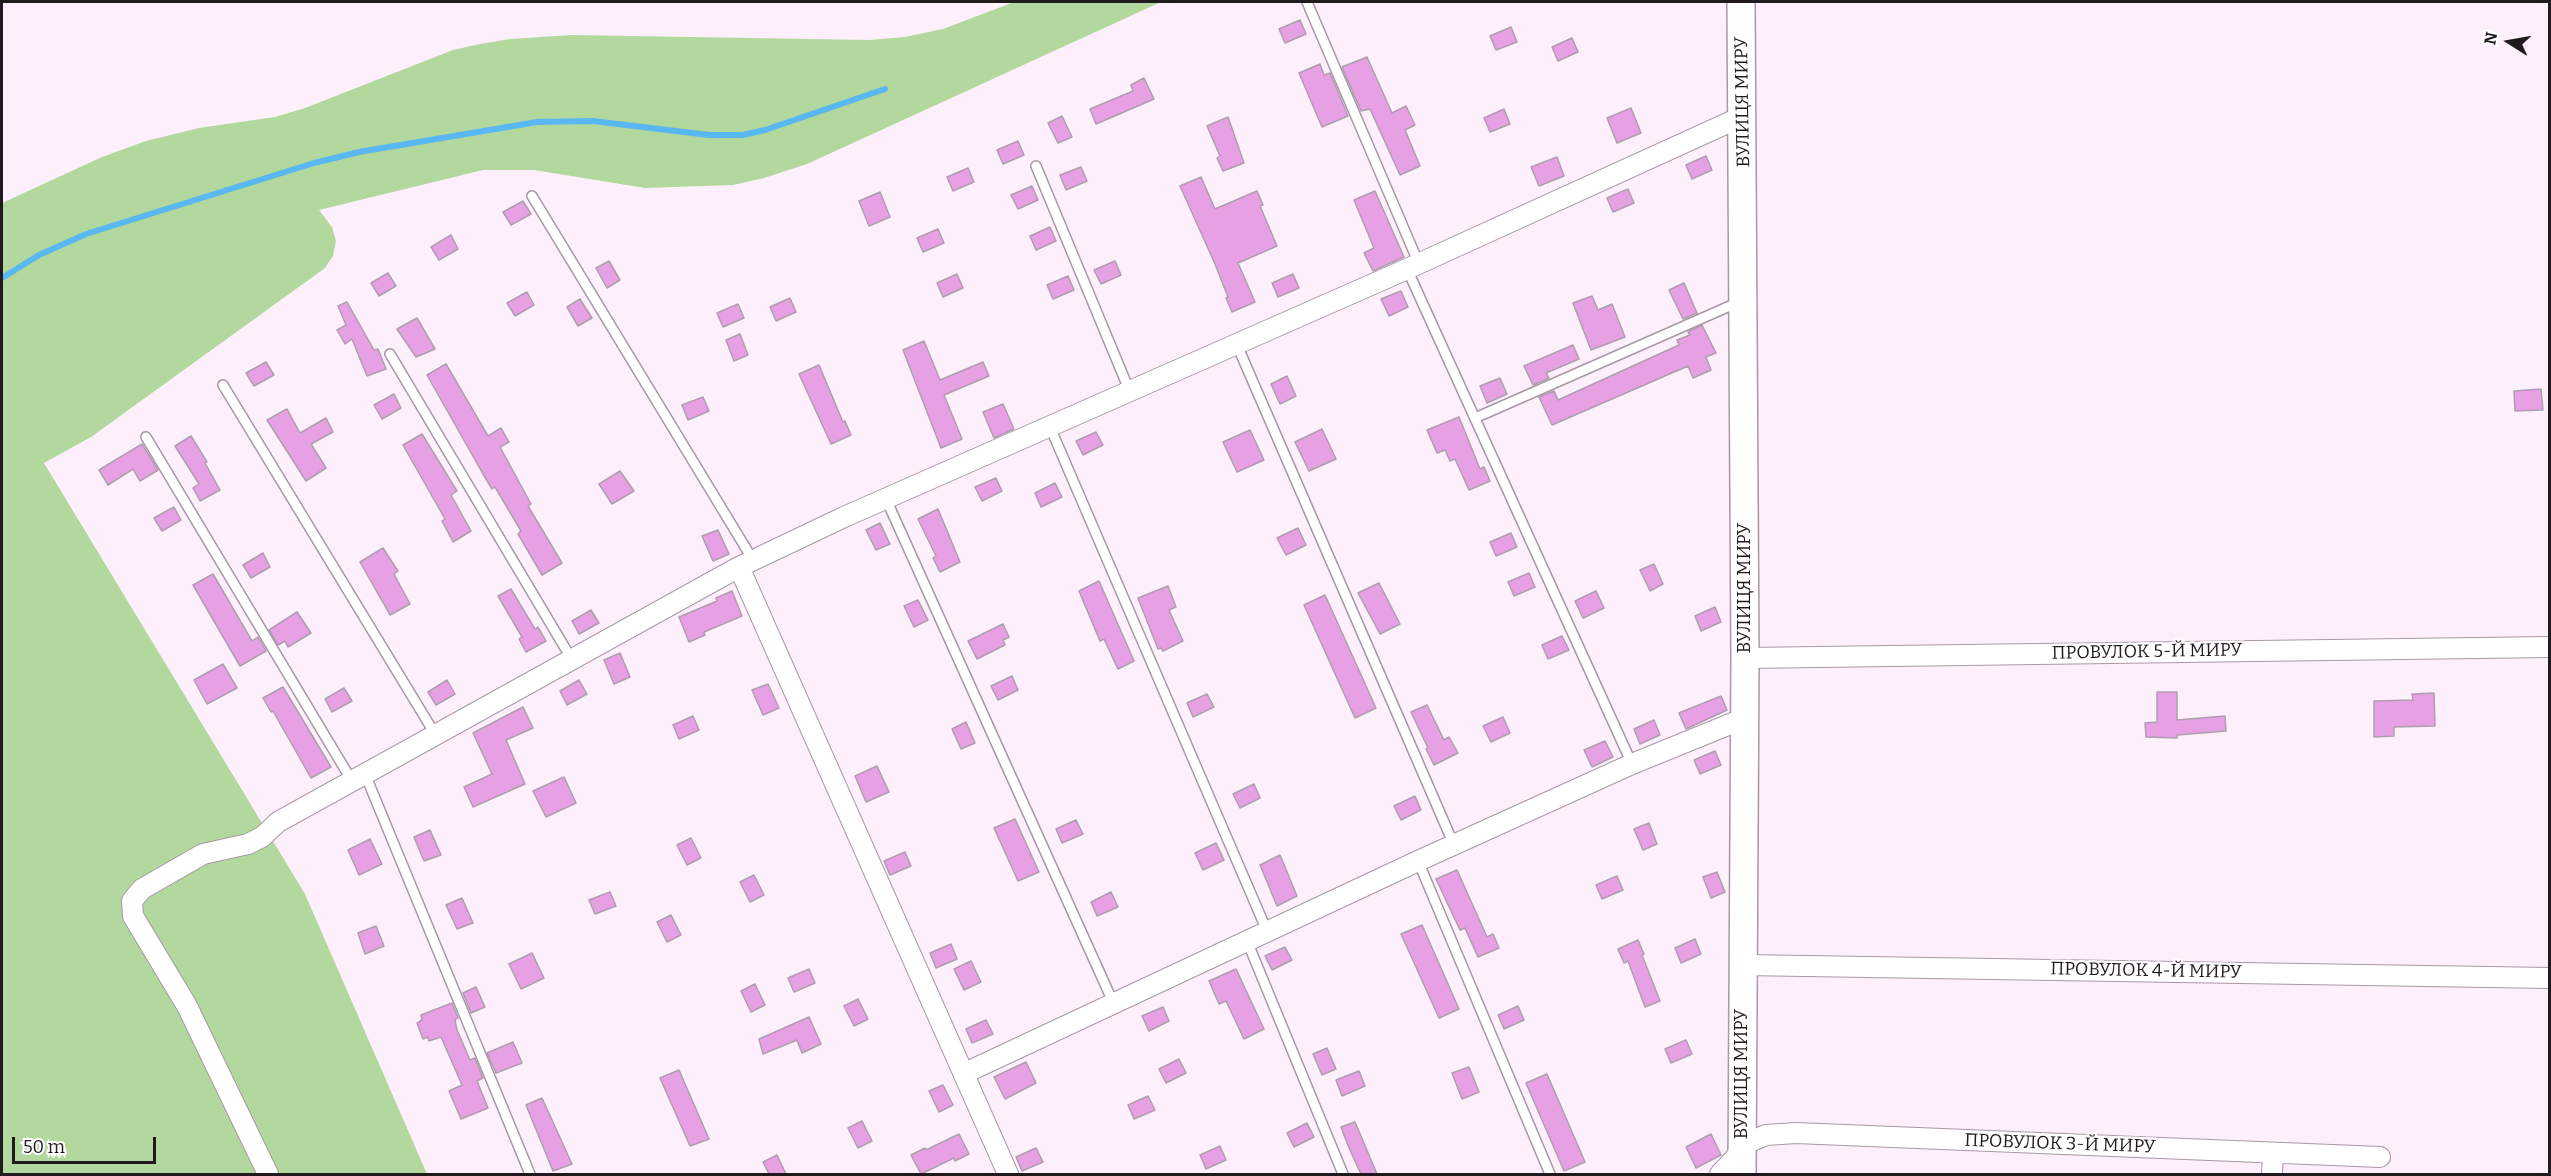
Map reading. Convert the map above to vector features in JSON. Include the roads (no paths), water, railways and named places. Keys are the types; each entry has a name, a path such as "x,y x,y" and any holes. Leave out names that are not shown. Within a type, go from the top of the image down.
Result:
{"street":[{"name":"ВУЛИЦЯ МИРУ","path":"1742,2 1745,658 1742,1174"},
{"path":"268,1174 187,1006 133,916 132,901 142,889 203,854 248,844 262,837 278,822 571,658 746,564 886,499 1413,267 1743,117"},
{"path":"746,564 781,658 909,955 965,1073 1008,1174"},
{"name":"ПРОВУЛОК 5-Й МИРУ","path":"1745,658 2550,647"},
{"path":"965,1073 1418,861 1632,764 1745,718"},
{"name":"ПРОВУЛОК 4-Й МИРУ","path":"1743,965 2550,978"},
{"name":"ПРОВУЛОК 3-Й МИРУ","path":"1742,1145 1766,1135 1796,1132 2380,1157"},
{"path":"1720,1174 1729,1167 1742,1145"},
{"path":"2272,1174 2273,1153"}],"lane":[{"path":"1307,2 1475,418 1632,764"},
{"path":"1036,166 1130,392"},
{"path":"532,196 746,564"},
{"path":"1475,418 1744,299"},
{"path":"1237,345 1454,845"},
{"path":"390,354 571,658"},
{"path":"223,385 435,734"},
{"path":"1050,427 1267,931"},
{"path":"146,437 359,777 530,1174"},
{"path":"886,499 1113,1002"},
{"path":"1418,861 1550,1174"},
{"path":"1246,940 1343,1174"}],"waterway":[{"path":"2,278 39,255 86,234 314,163 359,152 537,122 593,121 709,135 743,135 765,130 885,89"}]}
